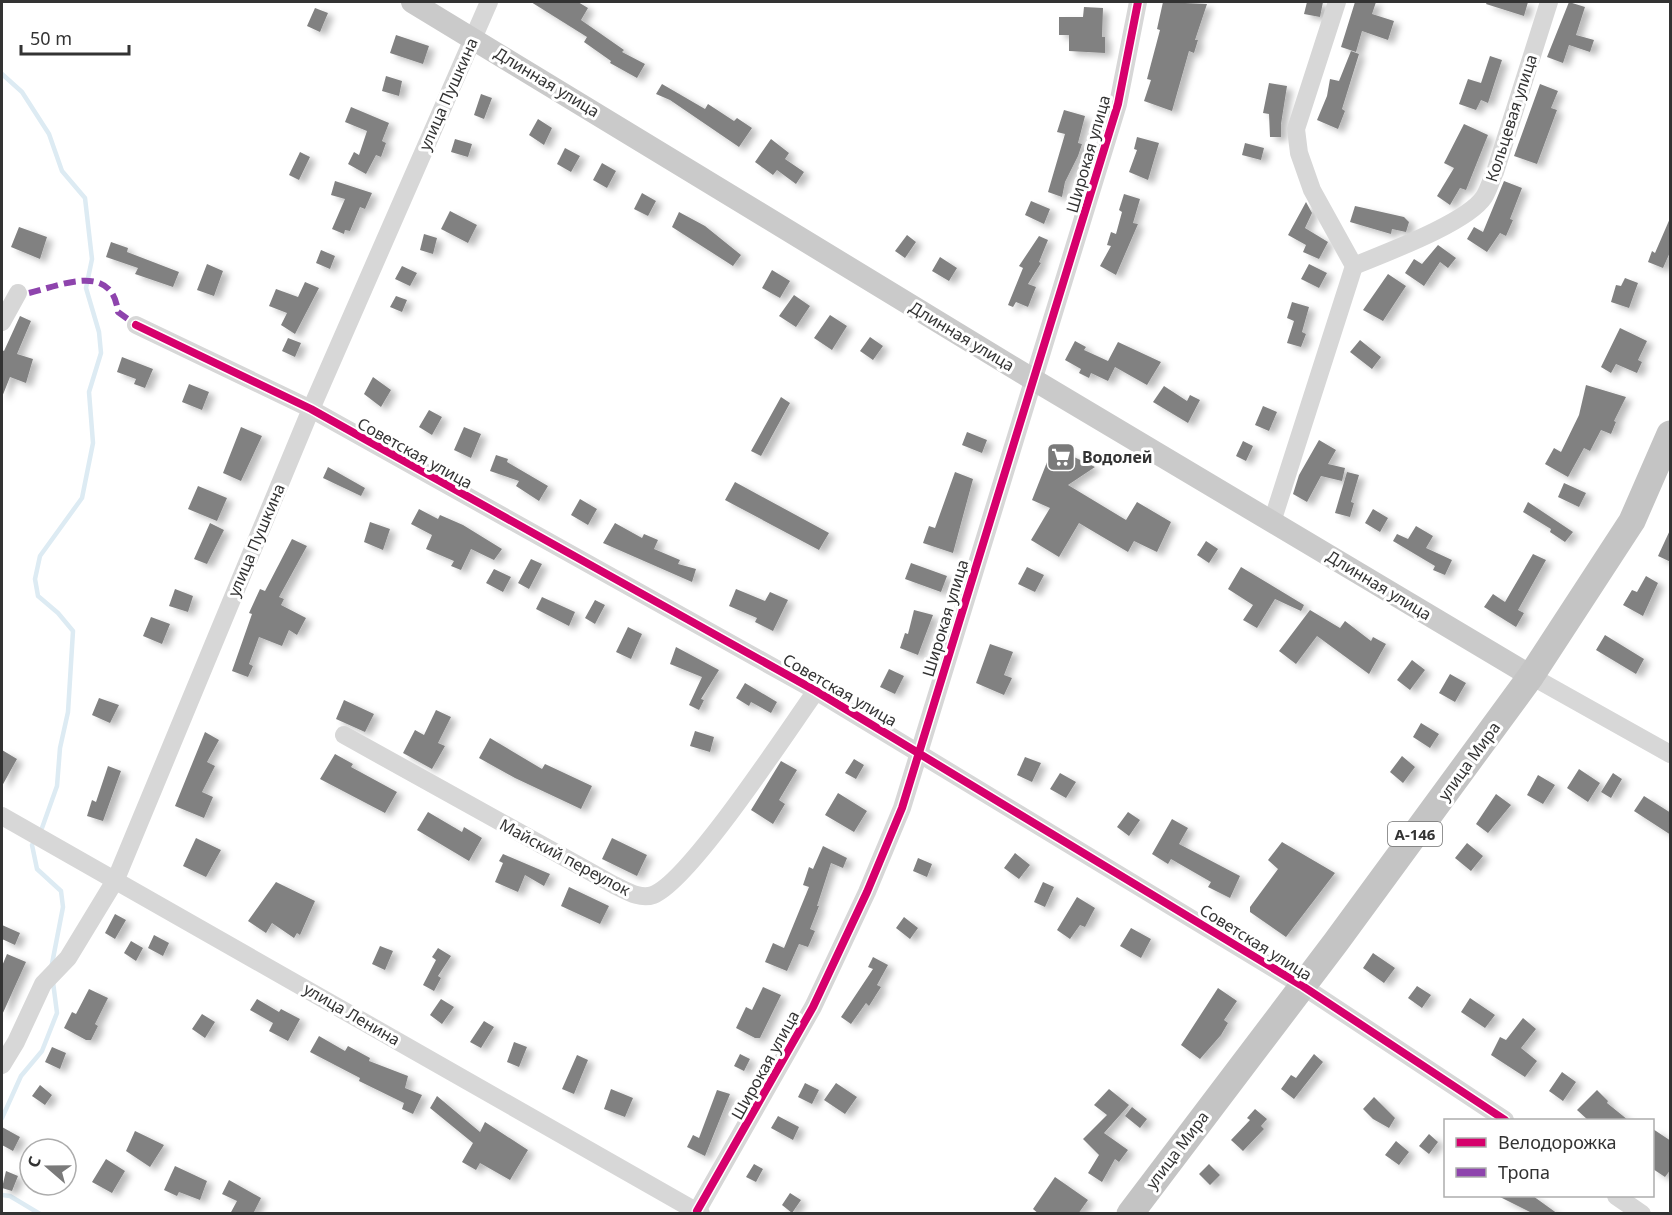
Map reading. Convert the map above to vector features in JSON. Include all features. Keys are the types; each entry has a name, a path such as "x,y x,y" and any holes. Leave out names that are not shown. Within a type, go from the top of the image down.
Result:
{"highway":[{"name":"улица Мира","path":"1130,1214 1532,676 1632,521 1671,434"}],"main road":[{"name":"Длинная улица","path":"412,2 1034,380 1532,676"}],"street":[{"name":"улица Пушкина","path":"2,1065 16,1042 43,984 68,958 116,879 311,409 489,2"},
{"name":"Широкая улица","path":"692,1211 813,1007 867,892 902,808 1118,104 1138,2"},
{"path":"1272,522 1354,266 1312,190 1299,153 1296,129 1337,2"},
{"name":"Кольцевая улица","path":"1354,266 1437,229 1471,210 1483,198 1495,172 1549,2"},
{"path":"2,322 16,290"},
{"name":"Советская улица","path":"136,325 311,409 816,691 1301,985 1503,1119"},
{"name":"Длинная улица","path":"1532,676 1671,754"},
{"name":"Майский переулок","path":"344,735 614,885 638,895 652,896 671,883 717,829 816,691"},
{"name":"улица Ленина","path":"2,816 116,879 692,1211"},
{"path":"1617,1197 1642,1214"}],"building":[{"path":"531,2 578,2 588,8 581,20 624,50 622,52 645,64 637,78 610,63 611,61 584,42 587,37"},
{"path":"1163,2 1207,4 1195,40 1198,40 1194,53 1189,51 1172,111 1144,101 1151,80 1147,79 1160,30 1157,29"},
{"path":"1307,2 1323,2 1320,17 1304,14"},
{"path":"1355,2 1376,2 1372,14 1394,21 1388,40 1362,31 1356,52 1341,47"},
{"path":"1487,2 1528,2 1524,16 1486,4"},
{"path":"1569,2 1585,7 1576,35 1594,40 1590,52 1569,45 1563,63 1547,57"},
{"path":"1084,7 1103,8 1102,37 1105,37 1105,53 1069,51 1069,35 1059,35 1059,17 1083,17"},
{"path":"315,8 328,13 320,32 307,26"},
{"path":"396,35 429,46 423,64 390,53"},
{"path":"1351,51 1359,54 1342,109 1345,111 1338,129 1317,120 1327,96 1330,79 1339,81"},
{"path":"1490,56 1502,60 1488,103 1481,100 1476,110 1459,104 1468,79 1481,83"},
{"path":"386,76 402,81 399,96 382,91"},
{"path":"1269,83 1287,86 1281,137 1270,137 1269,114 1263,113"},
{"path":"662,84 705,109 708,104 734,121 737,118 752,128 739,147 670,100 656,94"},
{"path":"1540,84 1558,91 1551,108 1557,110 1537,164 1514,156"},
{"path":"481,94 492,98 484,119 474,115"},
{"path":"351,107 389,123 382,141 386,143 381,157 376,155 366,174 348,164 354,152 359,155 367,131 345,122"},
{"path":"1064,110 1085,116 1078,143 1082,144 1065,182 1062,197 1048,192 1065,134 1057,132"},
{"path":"538,119 552,128 544,145 529,135"},
{"path":"1464,124 1488,135 1466,190 1460,188 1450,205 1437,196 1454,168 1444,163"},
{"path":"1137,137 1159,143 1148,180 1129,172 1137,150 1134,149"},
{"path":"455,139 472,144 468,157 451,152"},
{"path":"771,139 789,153 785,159 804,172 796,184 777,170 773,175 755,162"},
{"path":"1245,143 1264,148 1261,160 1242,155"},
{"path":"565,148 580,156 571,172 557,164"},
{"path":"300,152 310,157 299,180 289,175"},
{"path":"602,163 616,171 607,188 593,180"},
{"path":"335,181 372,193 365,209 360,207 350,231 345,230 344,234 332,229 345,199 331,195"},
{"path":"1504,181 1522,188 1506,236 1500,233 1487,252 1467,239 1474,227 1483,232"},
{"path":"642,193 656,201 648,216 634,209"},
{"path":"1124,194 1140,199 1133,223 1138,224 1116,275 1100,266 1111,246 1107,245 1111,232 1116,234"},
{"path":"1031,201 1050,209 1044,224 1025,215"},
{"path":"1306,202 1312,213 1305,228 1328,242 1319,259 1303,252 1306,245 1288,235"},
{"path":"1355,206 1404,217 1409,222 1406,232 1392,229 1391,234 1350,222"},
{"path":"450,211 477,225 468,243 441,229"},
{"path":"679,212 705,226 741,255 733,266 672,227"},
{"path":"1671,216 1671,250 1663,268 1648,262 1652,251 1655,253"},
{"path":"19,227 47,237 40,259 11,247"},
{"path":"424,234 437,238 433,254 420,250"},
{"path":"907,235 916,242 905,258 895,251"},
{"path":"1039,236 1048,240 1039,262 1041,263 1028,284 1036,287 1028,307 1016,302 1013,307 1008,305 1023,268 1019,266"},
{"path":"111,242 128,248 127,252 179,272 173,287 135,274 138,268 106,257"},
{"path":"1438,245 1456,258 1448,268 1440,262 1424,286 1405,273 1414,259 1422,264"},
{"path":"321,250 335,256 330,269 316,263"},
{"path":"940,257 957,268 949,281 932,271"},
{"path":"207,264 223,271 214,296 197,290"},
{"path":"1309,264 1327,273 1319,288 1301,279"},
{"path":"402,266 417,273 410,286 395,279"},
{"path":"772,270 790,281 780,298 762,288"},
{"path":"1388,274 1406,286 1383,321 1363,310"},
{"path":"1625,278 1638,283 1629,308 1611,302 1616,285 1621,286"},
{"path":"305,282 319,288 295,334 281,325 287,313 269,306 276,289 298,297"},
{"path":"794,295 810,306 796,327 779,316"},
{"path":"396,296 407,300 402,312 390,307"},
{"path":"1292,302 1309,307 1302,332 1306,334 1301,347 1287,343 1294,321 1287,318"},
{"path":"830,315 847,326 832,350 814,338"},
{"path":"20,316 31,321 17,354 33,359 26,383 10,377 2,397 2,350 4,351"},
{"path":"1620,328 1647,341 1638,360 1642,362 1637,373 1616,364 1611,373 1601,367"},
{"path":"870,337 883,346 873,360 860,351"},
{"path":"288,338 301,343 295,357 282,351"},
{"path":"1360,340 1381,357 1372,369 1350,352"},
{"path":"1075,341 1086,347 1084,350 1108,361 1118,342 1161,362 1147,385 1115,367 1108,381 1091,373 1089,378 1079,373 1081,369 1065,360"},
{"path":"122,357 153,369 145,388 134,384 136,379 117,372"},
{"path":"373,377 391,390 381,407 364,394"},
{"path":"189,384 209,392 202,410 182,402"},
{"path":"1586,385 1626,397 1614,421 1616,422 1611,434 1601,430 1590,451 1584,448 1568,477 1545,464 1554,448 1561,452 1579,415"},
{"path":"1164,386 1187,401 1190,395 1200,400 1188,423 1153,402"},
{"path":"781,397 790,403 761,456 751,451"},
{"path":"1263,406 1277,412 1269,431 1255,425"},
{"path":"429,410 442,417 432,435 419,427"},
{"path":"241,427 262,436 241,481 223,473"},
{"path":"464,427 481,434 471,458 454,450"},
{"path":"967,432 987,440 982,453 962,445"},
{"path":"1319,440 1336,450 1328,464 1345,468 1342,481 1321,476 1307,502 1293,494 1299,475"},
{"path":"1243,441 1253,446 1246,461 1236,456"},
{"path":"1053,447 1095,467 1068,485 1126,520 1137,502 1171,522 1157,552 1134,541 1128,552 1079,523 1059,557 1031,540 1050,508 1032,500"},
{"path":"496,455 508,459 507,462 548,486 539,501 516,486 519,481 490,471"},
{"path":"328,467 365,488 361,496 323,478"},
{"path":"955,472 973,479 953,553 923,543 929,526 935,528"},
{"path":"1347,472 1359,475 1351,502 1354,503 1350,517 1335,513"},
{"path":"735,482 829,533 819,550 725,500"},
{"path":"1564,483 1586,493 1579,507 1558,497"},
{"path":"198,486 227,498 217,521 188,509"},
{"path":"580,499 597,509 588,525 571,515"},
{"path":"1528,502 1573,532 1565,542 1550,532 1551,529 1523,512"},
{"path":"419,509 438,519 440,515 463,525 502,549 494,560 471,549 461,570 451,566 454,561 426,549 432,535 411,524"},
{"path":"1373,509 1388,518 1380,532 1365,523"},
{"path":"370,522 390,529 383,550 364,542"},
{"path":"210,523 224,530 207,564 194,559"},
{"path":"615,523 642,538 644,534 658,540 654,549 680,560 678,564 696,569 692,582 603,543"},
{"path":"1416,526 1433,536 1426,548 1452,560 1445,575 1433,570 1435,566 1393,541 1397,534 1408,539"},
{"path":"1671,528 1671,562 1658,556"},
{"path":"292,539 307,546 279,597 284,599 281,605 306,618 297,635 289,630 282,646 259,637 249,664 253,666 248,677 232,671 252,614 249,613 260,589 265,591"},
{"path":"1206,541 1218,549 1209,563 1197,555"},
{"path":"1533,554 1546,560 1518,610 1524,613 1516,627 1484,607 1493,594 1505,602"},
{"path":"531,559 542,564 529,589 518,583"},
{"path":"911,563 947,576 941,592 905,579"},
{"path":"1027,567 1044,575 1035,592 1018,584"},
{"path":"1241,567 1304,605 1301,611 1275,599 1257,628 1243,620 1253,605 1228,589"},
{"path":"494,569 511,577 503,592 486,583"},
{"path":"1646,576 1658,583 1643,616 1623,605 1632,590 1637,592"},
{"path":"175,589 193,596 188,612 169,606"},
{"path":"736,589 765,601 770,592 788,600 773,631 755,622 757,618 729,606"},
{"path":"542,597 575,612 569,626 536,609"},
{"path":"595,600 605,605 595,624 585,618"},
{"path":"914,610 933,615 918,655 900,648 905,633 908,634"},
{"path":"1310,610 1340,628 1345,621 1371,641 1373,637 1386,644 1369,674 1317,636 1296,664 1279,651"},
{"path":"151,617 170,624 162,644 143,636"},
{"path":"628,627 642,634 631,659 616,652"},
{"path":"1605,635 1644,659 1636,674 1596,650"},
{"path":"990,644 1013,652 1004,675 1012,678 1004,695 976,683"},
{"path":"676,647 719,670 701,699 704,700 699,710 689,705 702,677 670,664"},
{"path":"1412,660 1425,670 1410,690 1397,680"},
{"path":"889,669 904,676 895,694 880,687"},
{"path":"1450,674 1466,683 1455,702 1439,693"},
{"path":"745,683 777,702 771,713 751,702 749,706 736,698"},
{"path":"99,698 119,705 110,723 92,715"},
{"path":"344,700 374,714 365,732 336,719"},
{"path":"436,710 451,717 438,743 445,746 432,769 403,753 415,730 424,735"},
{"path":"1421,723 1439,734 1430,748 1413,737"},
{"path":"695,731 714,737 710,752 690,746"},
{"path":"205,732 219,740 207,762 215,766 202,792 213,797 204,818 175,806"},
{"path":"490,738 542,769 545,764 592,786 581,809 479,758"},
{"path":"2,750 17,759 2,786"},
{"path":"335,754 353,764 351,767 397,792 385,813 320,779"},
{"path":"1402,756 1415,767 1403,783 1390,772"},
{"path":"1025,757 1041,763 1032,782 1017,775"},
{"path":"854,759 864,765 856,779 845,773"},
{"path":"781,761 797,770 779,800 785,804 773,824 751,810"},
{"path":"108,766 121,771 103,821 87,816 92,800 96,802"},
{"path":"1579,769 1600,783 1588,802 1567,788"},
{"path":"1060,773 1076,782 1066,798 1050,789"},
{"path":"1613,773 1622,779 1611,798 1601,792"},
{"path":"1538,775 1555,785 1543,804 1527,795"},
{"path":"838,793 867,811 854,832 825,815"},
{"path":"1496,794 1511,805 1488,833 1476,824"},
{"path":"1644,796 1671,813 1671,835 1634,811"},
{"path":"428,812 462,832 464,827 482,838 469,861 417,830"},
{"path":"1128,812 1140,820 1129,836 1117,827"},
{"path":"1172,819 1188,828 1179,844 1240,876 1230,898 1208,887 1211,882 1171,859 1168,864 1152,854"},
{"path":"196,838 221,850 206,877 183,866"},
{"path":"612,838 647,855 637,876 602,859"},
{"path":"1282,842 1335,873 1286,937 1250,912 1250,907 1278,869 1268,860"},
{"path":"1467,843 1483,856 1471,871 1455,858"},
{"path":"823,846 847,858 843,868 831,863 810,929 815,931 808,947 799,944 787,971 765,962 773,943 784,948 809,887 803,885 809,867 813,869"},
{"path":"1015,853 1030,865 1019,879 1004,868"},
{"path":"503,854 550,874 544,886 525,875 518,892 495,882 503,863 499,861"},
{"path":"918,858 932,864 927,877 913,871"},
{"path":"276,882 315,901 300,935 297,933 294,938 272,923 266,933 248,921"},
{"path":"1043,882 1054,887 1045,907 1034,902"},
{"path":"569,887 609,906 600,924 561,906"},
{"path":"1077,897 1095,908 1085,927 1080,925 1070,939 1057,930"},
{"path":"115,914 126,920 115,939 105,933"},
{"path":"904,917 918,928 910,939 896,928"},
{"path":"2,925 20,933 15,945 2,939"},
{"path":"1131,928 1151,939 1141,958 1120,946"},
{"path":"154,935 169,943 163,956 148,948"},
{"path":"131,941 143,948 136,961 124,953"},
{"path":"380,946 393,951 385,970 372,964"},
{"path":"438,948 451,956 438,976 441,978 434,991 423,985 436,960 432,957"},
{"path":"1373,953 1395,968 1384,983 1363,968"},
{"path":"7,954 26,962 2,1015 2,966"},
{"path":"873,957 888,965 877,985 881,987 869,1006 866,1003 851,1024 841,1017 873,969 868,967"},
{"path":"1417,986 1431,995 1422,1008 1408,998"},
{"path":"763,987 781,995 760,1038 755,1038 736,1028 746,1007 752,1010"},
{"path":"1218,988 1237,1001 1224,1020 1228,1023 1221,1035 1200,1059 1181,1045"},
{"path":"89,989 108,998 95,1024 98,1026 91,1040 86,1040 64,1028 72,1012 76,1014"},
{"path":"1470,998 1495,1015 1485,1028 1461,1012"},
{"path":"257,999 279,1012 281,1009 300,1019 288,1041 269,1031 273,1023 250,1010"},
{"path":"441,999 454,1007 442,1024 430,1015"},
{"path":"202,1014 215,1022 205,1038 192,1029"},
{"path":"1523,1018 1536,1029 1521,1048 1537,1061 1525,1077 1491,1055 1500,1037 1506,1040"},
{"path":"484,1021 494,1027 481,1048 470,1042"},
{"path":"319,1036 345,1051 348,1046 370,1058 369,1061 408,1076 405,1088 422,1095 413,1114 402,1109 404,1103 359,1081 360,1078 310,1052"},
{"path":"514,1042 527,1047 519,1067 507,1062"},
{"path":"52,1047 66,1053 60,1069 45,1062"},
{"path":"740,1054 750,1059 744,1071 734,1066"},
{"path":"1314,1054 1323,1062 1294,1099 1281,1089 1291,1075 1296,1078"},
{"path":"577,1055 588,1060 574,1094 562,1089"},
{"path":"1562,1072 1576,1082 1563,1101 1549,1091"},
{"path":"805,1083 819,1090 812,1104 798,1097"},
{"path":"836,1083 857,1097 845,1114 824,1100"},
{"path":"40,1085 52,1095 45,1105 32,1096"},
{"path":"611,1089 633,1098 625,1117 604,1109"},
{"path":"1109,1089 1129,1105 1104,1133 1128,1150 1119,1162 1115,1159 1102,1182 1088,1173 1099,1155 1083,1139 1107,1115 1094,1105"},
{"path":"717,1090 730,1094 705,1156 687,1147 693,1135 699,1138"},
{"path":"1597,1090 1608,1101 1607,1103 1627,1119 1587,1119 1577,1110"},
{"path":"437,1096 480,1132 485,1122 528,1150 510,1180 480,1163 476,1170 462,1162 473,1143 430,1108"},
{"path":"1374,1097 1395,1118 1389,1128 1373,1119 1363,1109"},
{"path":"1132,1107 1147,1119 1140,1128 1125,1116"},
{"path":"1255,1109 1267,1119 1261,1126 1264,1129 1243,1151 1231,1140 1250,1120 1247,1118"},
{"path":"778,1116 799,1127 793,1140 771,1128"},
{"path":"2,1127 20,1137 13,1151 2,1145"},
{"path":"1654,1130 1671,1141 1671,1169 1665,1177 1654,1170"},
{"path":"135,1131 164,1145 150,1167 126,1151"},
{"path":"1429,1134 1438,1142 1429,1154 1419,1146"},
{"path":"1396,1141 1409,1152 1399,1165 1385,1155"},
{"path":"106,1159 125,1171 112,1193 92,1182"},
{"path":"754,1164 763,1169 756,1182 746,1177"},
{"path":"1209,1164 1220,1175 1210,1185 1199,1174"},
{"path":"175,1166 207,1181 200,1200 179,1192 177,1196 164,1190"},
{"path":"6,1171 18,1176 12,1191 2,1188"},
{"path":"1055,1177 1088,1200 1078,1214 1039,1214 1033,1209"},
{"path":"229,1180 261,1198 253,1214 230,1214 237,1201 222,1194"},
{"path":"790,1193 801,1200 792,1213 782,1205"},
{"path":"1500,1197 1534,1197 1558,1214 1534,1214"}],"waterway":[{"path":"2,74 22,92 49,134 62,171 85,198 92,259 86,288 99,332 101,353 89,392 93,443 82,498 40,556 35,579 38,596 58,613 73,631 68,712 60,748 57,786 42,828"},
{"path":"32,845 37,869 61,891 63,907 51,969"},
{"path":"2,1118 21,1076 42,1051 57,1013 53,982"},
{"path":"2,1195 10,1196 40,1214"}],"marked path":[{"path":"29,293 70,282 96,282 106,287 114,296 118,312 136,325"}],"cycle path":[{"path":"697,1211 813,1007 867,892 902,808 1118,104 1138,2"},
{"path":"136,325 311,409 816,691 1301,985 1503,1119"}],"place":[{"name":"Водолей","path":"1061,457"}]}
